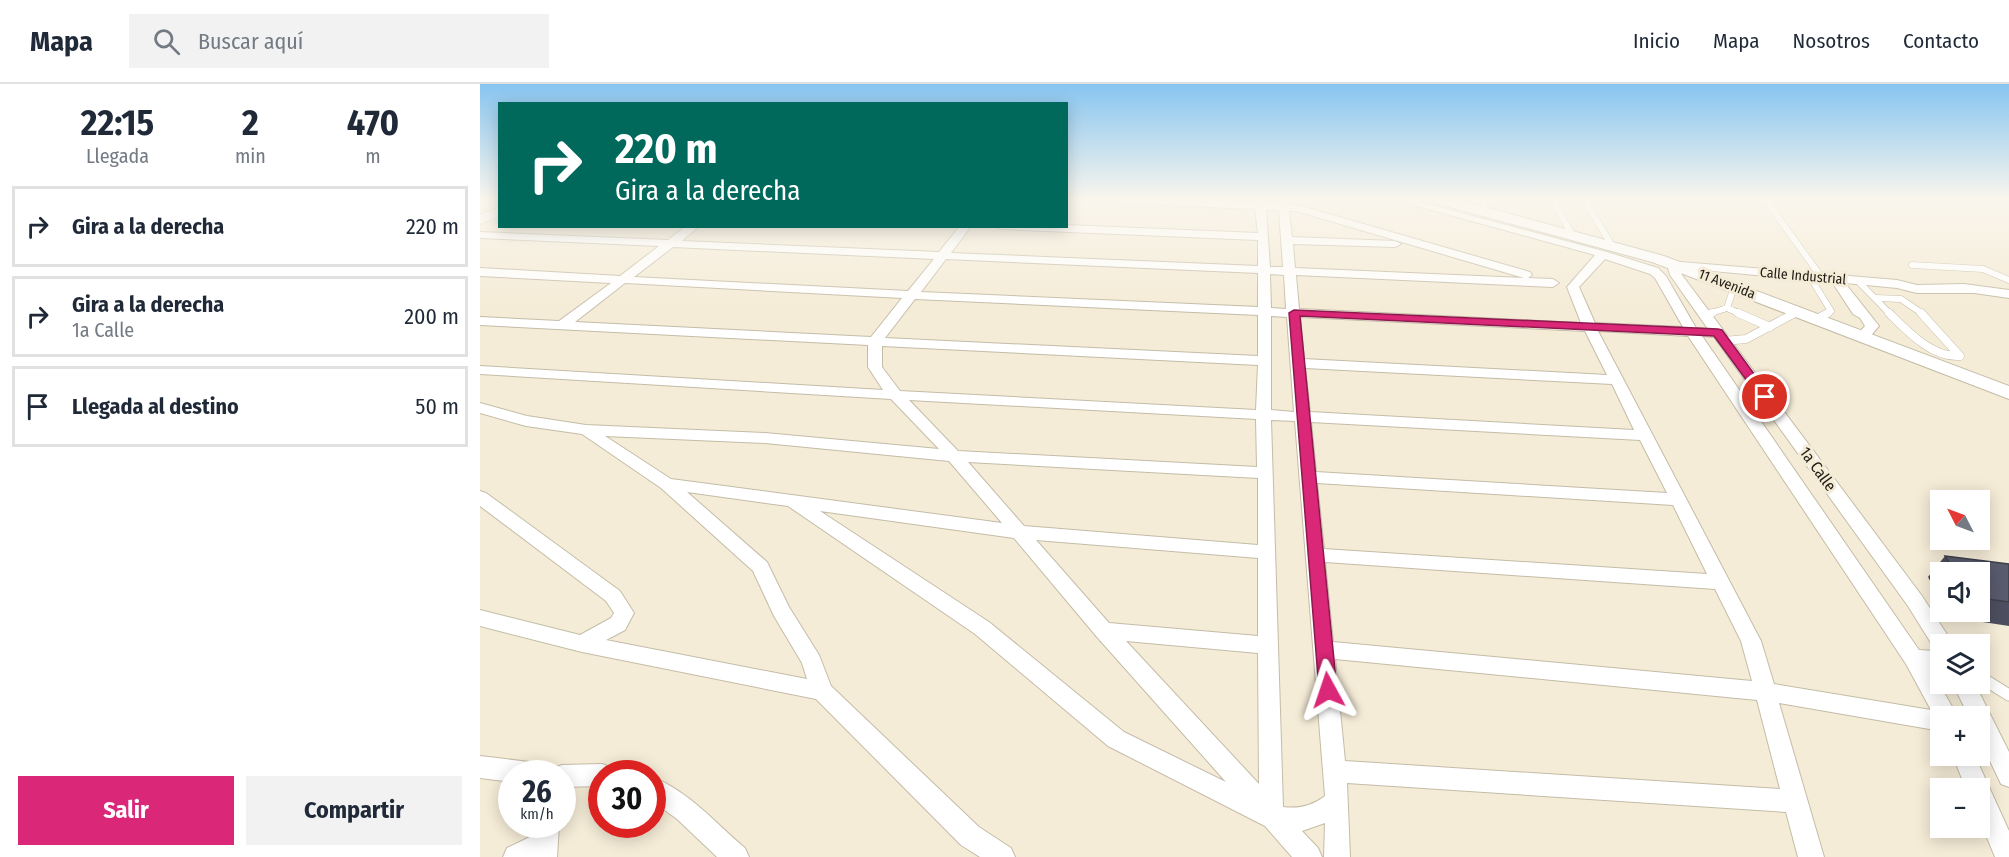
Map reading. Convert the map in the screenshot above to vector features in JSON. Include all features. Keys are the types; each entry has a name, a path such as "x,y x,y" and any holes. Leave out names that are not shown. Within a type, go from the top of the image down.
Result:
{"main road":[{"name":"11 Avenida","path":"1575,235 1607,249 1673,264 2009,393"}],"street":[{"path":"482,235 1553,283"},
{"path":"562,325 682,235"},
{"path":"959,235 875,341 875,367 880,377 954,456 1104,631 1309,857"},
{"path":"1218,235 1264,237 1263,416 1266,473 1271,817"},
{"path":"1286,235 1335,771 1337,857"},
{"path":"1387,235 1573,287"},
{"path":"1548,235 1607,249 1660,276 1692,332 1913,658 1941,706"},
{"path":"1287,240 1420,245"},
{"path":"1573,287 1607,249"},
{"name":"Calle Industrial","path":"1673,264 1897,284 1917,289 2009,294"},
{"name":"1a Calle","path":"1673,264 1676,275 1915,601 1936,634"},
{"path":"480,272 1692,332 1721,337"},
{"path":"1836,279 1872,327 1863,336"},
{"path":"1573,287 1590,328 1751,641 1811,857"},
{"path":"480,321 1265,361"},
{"path":"1299,363 1617,380"},
{"path":"480,370 1263,416 1646,435"},
{"path":"480,408 526,422 586,430 765,438 954,456 1266,473"},
{"path":"586,430 667,484 760,567 781,611 812,661 822,691 970,836 1002,857"},
{"path":"1310,477 1679,500"},
{"path":"667,484 1019,532 1267,552"},
{"path":"480,497 613,596 624,613 618,624 582,644"},
{"path":"791,500 982,628 1116,739 1271,817 1285,820 1312,817 1337,801"},
{"path":"1316,555 1721,582"},
{"path":"480,618 582,644 822,691"},
{"path":"1104,631 1267,645"},
{"path":"1324,650 1766,692 1930,719"},
{"path":"1913,658 1930,659"},
{"path":"1969,694 2009,776"},
{"path":"480,767 498,769"},
{"path":"1335,771 1797,801"},
{"path":"666,794 725,853"},
{"path":"1990,816 2008,857"},
{"path":"516,857 545,842"}],"lane":[{"path":"1601,235 1607,249"},
{"path":"1789,235 1816,277 1831,311 1817,319"},
{"path":"1912,265 1983,269 2009,280"},
{"path":"1858,281 1924,345 1948,357 1955,359 1960,356 1926,319 1905,301 1891,297 1876,298"},
{"path":"1727,308 1734,287"},
{"path":"1705,315 1727,308 1770,327"},
{"path":"1721,337 1746,339 1798,311"},
{"path":"1990,683 2009,695"}],"building":[{"path":"1945,556 2009,564 2009,602 1990,599 1990,562 1949,562"}],"route":[{"path":"1328,690 1294,313 1718,333 1765,397"}]}
